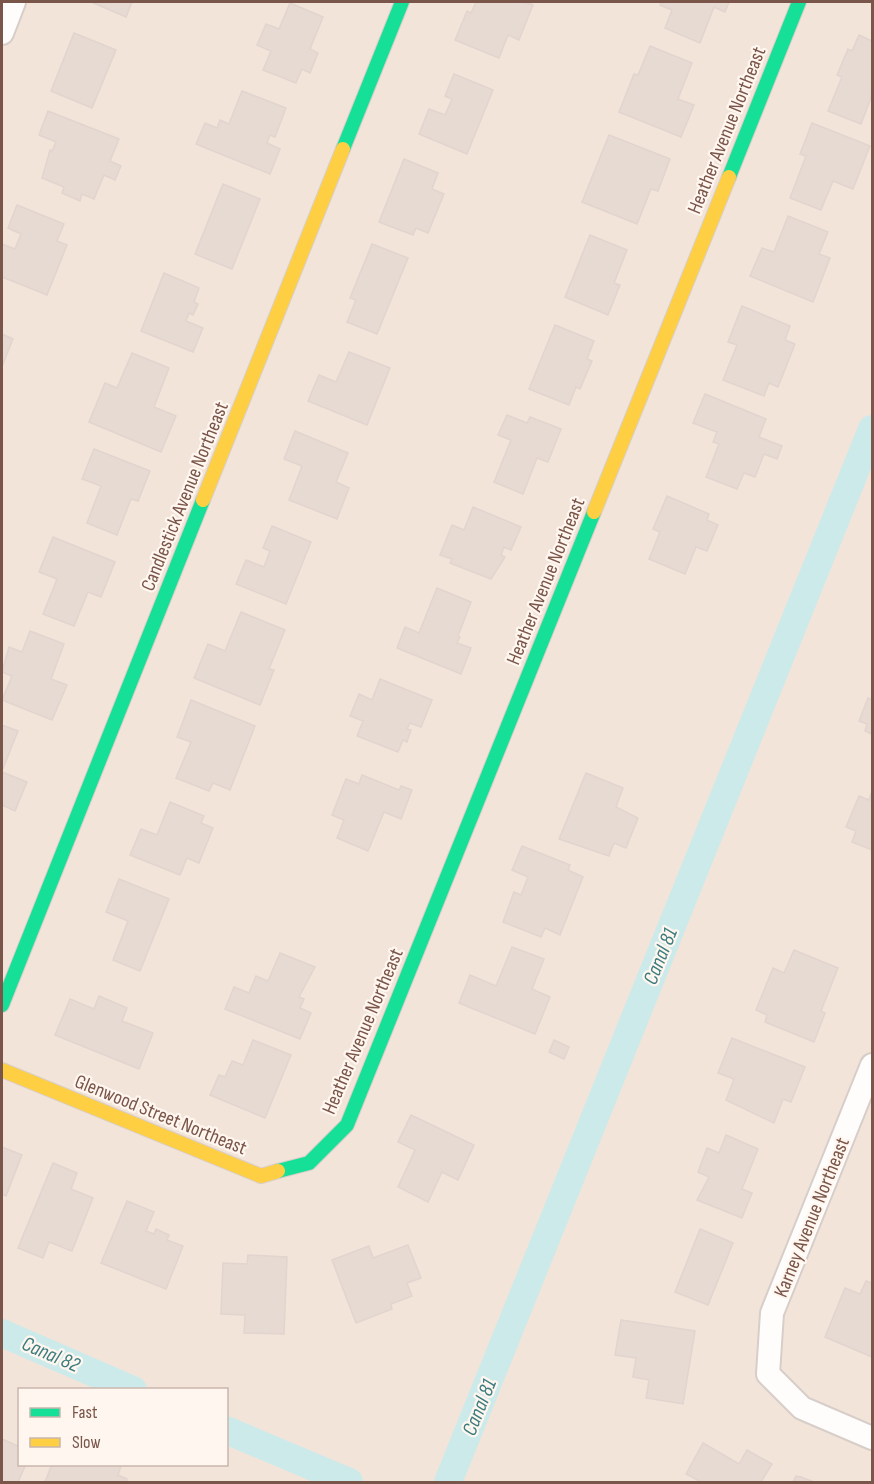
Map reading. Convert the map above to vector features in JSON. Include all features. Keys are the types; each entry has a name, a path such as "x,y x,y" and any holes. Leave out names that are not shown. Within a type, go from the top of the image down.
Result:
{"street":[{"path":"2,33 14,2"},
{"name":"Candlestick Avenue Northeast","path":"2,1005 402,2"},
{"name":"Heather Avenue Northeast","path":"309,1163 347,1125 799,2"},
{"name":"Karney Avenue Northeast","path":"873,1065 772,1313 768,1374 802,1408 873,1438"},
{"name":"Glenwood Street Northeast","path":"2,1070 261,1176 309,1163"}],"shaded area":[{"path":"2,2 872,2 872,1482 2,1482"}],"building":[{"path":"91,2 132,2 126,17"},
{"path":"476,2 524,2 533,5 519,40 508,35 499,58 455,40 467,11 471,13"},
{"path":"661,2 729,2 725,12 714,7 700,43 665,28 672,10 660,5"},
{"path":"290,3 323,17 310,49 318,53 310,73 302,69 296,83 263,70 271,51 257,45 266,24 279,29"},
{"path":"74,33 116,50 92,108 51,91"},
{"path":"859,35 872,41 872,95 861,124 828,111 842,77 837,75 848,49 852,51"},
{"path":"650,46 692,63 678,99 694,105 681,137 619,112 634,74 638,75"},
{"path":"454,74 493,90 467,154 419,134 429,109 445,115 452,99 445,96"},
{"path":"242,91 286,108 275,137 270,135 267,143 280,149 270,174 196,144 205,123 217,128 220,120 229,124"},
{"path":"48,111 119,139 110,161 121,166 115,180 104,175 94,199 82,194 80,201 62,193 64,187 42,178 50,150 52,151 56,142 39,135"},
{"path":"812,123 870,146 853,189 833,181 821,210 790,198 806,156 800,154"},
{"path":"609,135 670,159 658,191 651,189 637,224 582,202"},
{"path":"404,159 438,173 432,189 444,194 428,233 416,228 413,235 379,222"},
{"path":"223,184 260,199 232,269 195,254"},
{"path":"17,205 64,224 57,241 67,245 47,295 2,277 2,244 15,249 21,234 8,228"},
{"path":"788,216 828,232 819,254 830,258 813,302 750,276 762,248 774,252"},
{"path":"590,235 627,250 614,283 620,285 608,315 565,297"},
{"path":"372,244 408,258 377,334 347,322 356,300 350,298"},
{"path":"164,273 199,288 194,302 198,304 193,315 189,313 186,321 203,328 193,352 141,331"},
{"path":"742,306 790,326 785,340 795,344 778,387 769,383 764,396 723,380 737,345 728,342"},
{"path":"555,325 594,341 587,359 592,361 580,389 576,387 569,405 529,389"},
{"path":"2,334 13,339 3,364 2,363"},
{"path":"349,352 390,368 367,425 308,401 319,375 336,382"},
{"path":"132,353 169,368 154,407 176,416 161,452 89,422 105,383 117,388"},
{"path":"705,394 766,419 759,437 782,446 777,459 764,454 755,477 744,473 737,489 706,477 719,444 713,442 717,432 693,423"},
{"path":"507,415 527,423 530,417 561,429 548,462 537,458 523,494 494,482 511,440 498,435"},
{"path":"295,431 348,453 336,482 349,488 337,519 289,500 302,466 284,459"},
{"path":"94,449 150,471 138,501 131,499 117,535 87,523 101,486 82,479"},
{"path":"667,496 709,514 707,520 718,525 707,551 696,547 685,574 649,559 660,532 653,529"},
{"path":"473,507 521,527 511,550 504,547 501,555 505,557 491,579 450,563 452,559 440,555 452,525 464,530"},
{"path":"272,526 311,542 286,604 236,584 246,560 264,567 270,551 263,548"},
{"path":"53,537 115,562 101,597 88,592 74,626 43,614 57,579 39,572"},
{"path":"437,588 471,602 457,643 471,648 461,674 397,648 405,627 419,633"},
{"path":"241,612 285,630 269,669 274,670 260,705 194,678 208,644 225,651"},
{"path":"30,631 64,644 51,679 67,685 52,720 2,700 12,676 2,672 9,647 22,652"},
{"path":"380,679 432,700 421,727 410,723 407,729 411,730 407,742 403,740 398,752 357,736 363,721 350,716 359,694 372,700"},
{"path":"868,698 872,700 872,734 865,731 867,724 859,721"},
{"path":"191,700 255,726 230,790 213,783 209,791 176,778 191,742 177,737"},
{"path":"2,725 18,731 2,771"},
{"path":"2,772 27,782 15,811 2,805"},
{"path":"586,773 623,788 616,807 638,818 626,848 614,843 609,856 559,839"},
{"path":"362,775 399,790 401,786 412,790 401,819 384,812 368,851 337,838 344,820 332,815 346,779 359,784"},
{"path":"872,791 872,850 852,842 856,831 846,827 859,796 869,800"},
{"path":"170,802 204,816 201,823 213,828 199,863 187,858 180,875 130,855 141,829 157,835"},
{"path":"522,846 570,865 568,870 583,877 560,935 545,928 541,937 503,922 514,892 521,895 528,877 512,870"},
{"path":"119,879 169,899 140,971 113,960 128,921 106,912"},
{"path":"512,947 544,959 532,989 550,997 535,1034 459,1003 470,975 496,986"},
{"path":"794,950 838,968 821,1011 825,1013 814,1042 765,1022 767,1015 756,1010 773,968 784,973"},
{"path":"280,953 315,967 299,997 304,999 300,1008 311,1013 300,1039 225,1009 234,987 249,993 256,976 268,981"},
{"path":"99,996 127,1008 122,1021 153,1033 139,1069 55,1035 70,999 94,1009"},
{"path":"732,1038 805,1067 791,1102 783,1099 774,1123 726,1100 734,1079 718,1073"},
{"path":"253,1040 291,1055 265,1118 210,1095 219,1075 225,1077 232,1061 243,1065"},
{"path":"554,1040 569,1047 564,1059 549,1052"},
{"path":"411,1115 474,1145 458,1180 442,1172 428,1202 398,1187 415,1150 398,1142"},
{"path":"726,1135 758,1149 742,1189 752,1193 742,1218 697,1200 709,1177 698,1172 707,1148 719,1153"},
{"path":"2,1147 22,1155 6,1196 2,1194"},
{"path":"53,1163 77,1173 71,1189 93,1198 72,1251 49,1242 43,1258 18,1248"},
{"path":"127,1201 154,1212 146,1231 154,1234 156,1229 169,1235 167,1240 183,1246 166,1289 101,1263"},
{"path":"700,1229 733,1243 708,1305 675,1292"},
{"path":"408,1245 421,1278 407,1283 412,1296 391,1304 392,1309 356,1323 332,1260 369,1246 373,1258"},
{"path":"248,1255 287,1257 284,1334 244,1333 245,1315 221,1314 223,1263 247,1264"},
{"path":"866,1281 872,1283 872,1357 825,1337 845,1288 860,1294"},
{"path":"621,1320 695,1331 683,1404 646,1398 649,1380 633,1377 636,1358 615,1355"},
{"path":"2,1439 18,1446 18,1466 25,1466 18,1482 2,1482"},
{"path":"703,1443 739,1464 747,1450 772,1464 761,1482 701,1482 686,1474"},
{"path":"51,1466 121,1466 118,1475 127,1479 126,1482 45,1482"},
{"path":"796,1476 801,1477 814,1482 793,1482"}],"waterway":[{"name":"Canal 81","path":"448,1482 872,429"},
{"name":"Canal 82","path":"2,1333 128,1388"},
{"name":"Canal 82","path":"228,1431 349,1482"}],"traffic: fast":[{"path":"343,149 402,2"},
{"path":"729,177 799,2"},
{"path":"2,1005 203,500"},
{"path":"278,1171 309,1163 347,1125 594,512"}],"traffic: slow":[{"path":"203,500 343,149"},
{"path":"594,512 729,177"},
{"path":"2,1070 261,1176 278,1171"}]}
